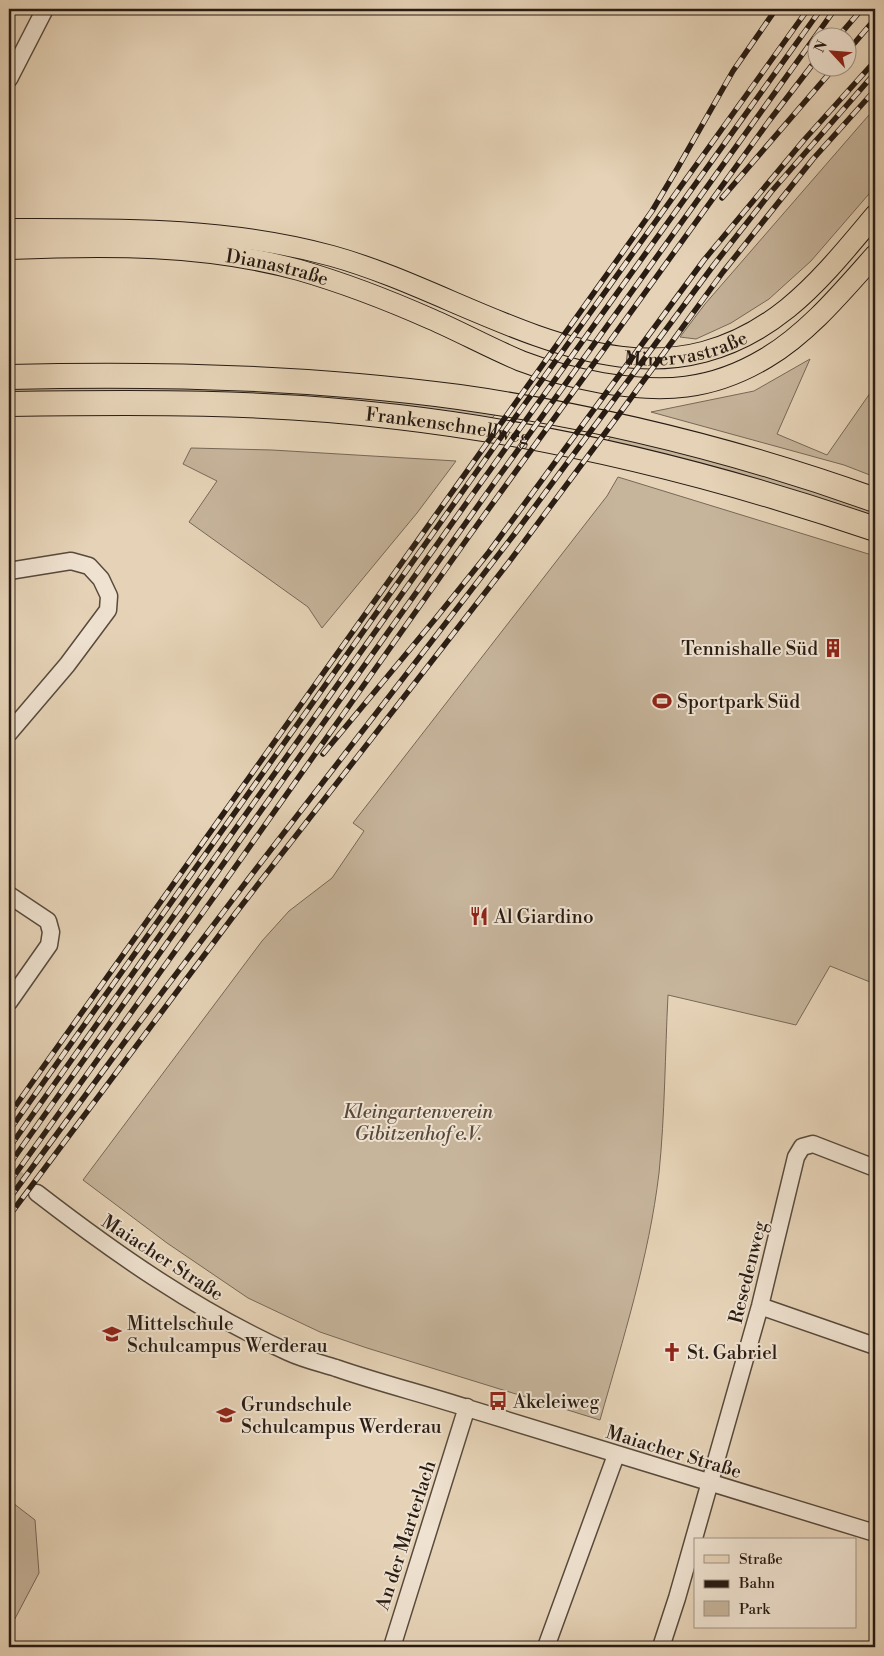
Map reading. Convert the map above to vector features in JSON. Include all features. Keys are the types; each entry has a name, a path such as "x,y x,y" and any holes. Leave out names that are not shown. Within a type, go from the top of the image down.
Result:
{"highway":[{"name":"Frankenschnellweg","path":"9,377 160,376 259,379 349,385 460,398 563,415 638,431 758,462 875,500"},
{"name":"Frankenschnellweg","path":"9,404 127,402 271,406 397,416 478,428 604,451 711,477 803,504 875,529"}],"main road":[{"name":"Minervastraße","path":"456,302 537,336 585,351 647,360 685,356 729,343 774,318 796,301 823,274 875,216"},
{"name":"Dianastraße","path":"9,229 175,231 212,233 255,239 316,252 364,265 456,302"},
{"name":"Dianastraße","path":"9,249 102,246 174,249 226,255 274,264 328,279 380,298 432,319 530,364"},
{"name":"Minervastraße","path":"530,364 582,379 654,389 691,386 722,379 749,368 784,346 836,299 875,256"}],"street":[{"path":"9,79 45,9"},
{"path":"9,571 71,561 89,566 105,584 109,596 108,610 67,665 9,733"},
{"path":"9,895 48,921 52,932 50,945 9,1002"},
{"name":"Resedenweg","path":"694,1538 760,1306 796,1157 802,1147 813,1144 875,1168"},
{"name":"Maiacher Straße","path":"37,1193 103,1243 176,1293 250,1334 306,1359 875,1533"},
{"path":"760,1306 875,1346"},
{"name":"An der Marterlach","path":"392,1647 467,1407"},
{"path":"546,1647 616,1455"},
{"name":"Resedenweg","path":"661,1647 694,1539"}],"green space":[{"path":"875,108 875,157 870,166 875,187 811,261 769,299 731,323 696,339 680,337 705,304"},
{"path":"810,359 777,434 827,455 875,386 875,477 844,465 651,412 754,391"},
{"path":"115,384 309,390 497,413 489,421 9,396 9,386"},
{"path":"613,434 679,450 875,509 875,521 606,443"},
{"path":"191,448 272,450 456,461 417,513 322,628 308,607 189,522 217,481 183,464"},
{"name":"Kleingartenverein Gibitzenhof e.V.","path":"618,477 875,556 875,984 830,966 796,1025 668,995 663,1129 655,1204 642,1267 600,1420 320,1332 248,1298 167,1243 83,1180 262,941 289,911 332,878 364,831 353,823 607,496"},
{"path":"9,1500 35,1520 39,1573 9,1630"}],"tunnel":[{"path":"9,1173 37,1193"}],"railway":[{"path":"9,1115 652,211 733,71 776,9"},
{"path":"9,1131 509,426 808,9"},
{"path":"9,1148 470,498 821,9"},
{"path":"9,1165 497,479 835,9"},
{"path":"846,28 862,9"},
{"path":"856,41 875,19"},
{"path":"323,754 489,552 704,260 804,140 875,61"},
{"path":"9,1183 467,539 769,121 806,73"},
{"path":"9,1199 129,1036 516,532 713,266 771,192 875,73"},
{"path":"722,198 825,78"},
{"path":"9,1216 235,914 509,562 723,272 813,159 875,90"}],"place":[{"name":"Tennishalle Süd","path":"833,648"},
{"name":"Sportpark Süd","path":"662,701"},
{"name":"Al Giardino","path":"479,916"},
{"name":"Mittelschule Schulcampus Werderau","path":"112,1334"},
{"name":"St. Gabriel","path":"672,1352"},
{"name":"Akeleiweg","path":"498,1401"},
{"name":"Grundschule Schulcampus Werderau","path":"226,1415"}]}
